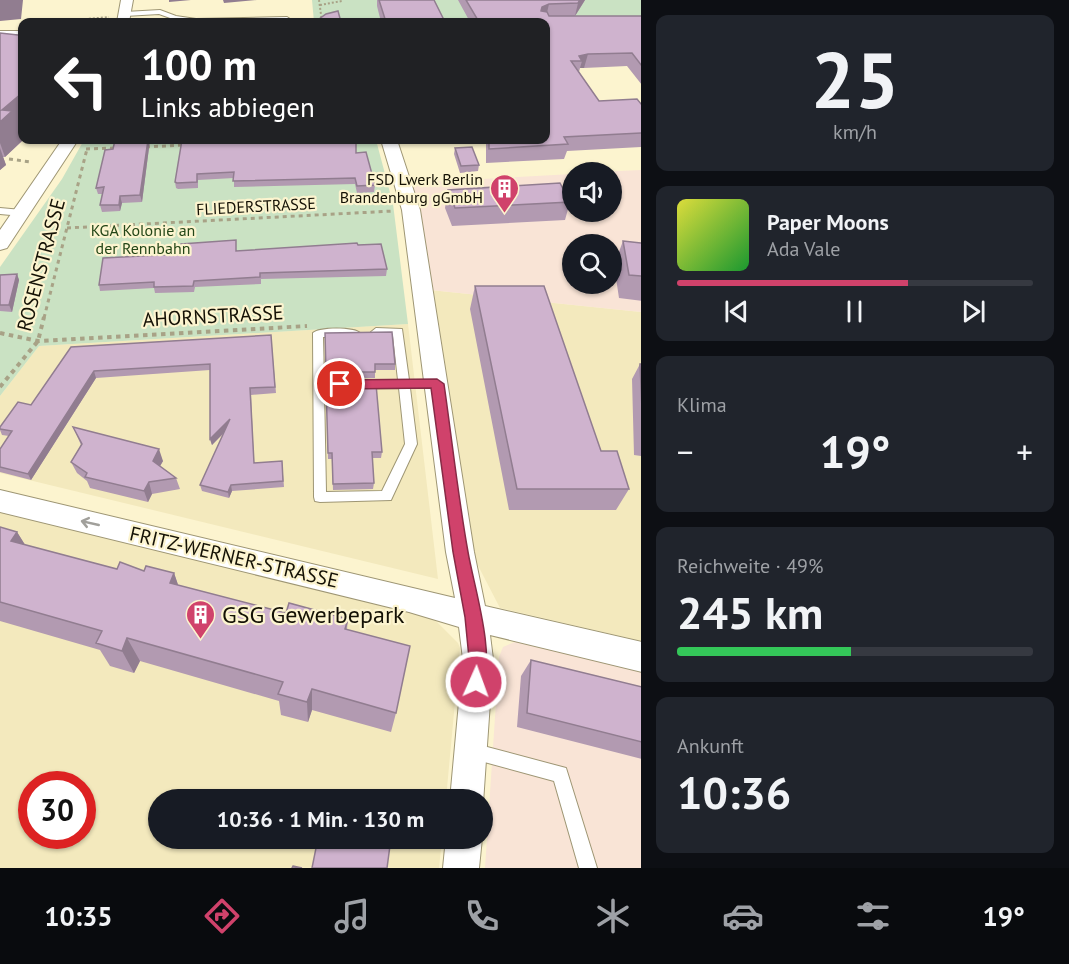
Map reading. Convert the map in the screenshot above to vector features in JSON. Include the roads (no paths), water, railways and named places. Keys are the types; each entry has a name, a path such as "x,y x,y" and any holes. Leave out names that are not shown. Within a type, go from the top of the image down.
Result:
{"street":[{"path":"124,17 127,0"},
{"path":"0,244 75,144"},
{"path":"390,144 411,210 460,552 473,617 478,658 468,789"},
{"name":"FRITZ-WERNER-STRASSE","path":"0,501 409,598 473,617 641,657"},
{"path":"461,868 463,849"}],"lane":[{"path":"124,17 160,12 175,18"},
{"path":"0,33 18,33"},
{"path":"0,211 22,213"},
{"path":"398,332 404,384 411,444 386,496 320,497 318,333 398,332"},
{"path":"319,385 437,384"},
{"path":"471,751 561,774 588,868"}],"place":[{"name":"FSD Lwerk Berlin Brandenburg gGmbH","path":"504,214"},
{"name":"GSG Gewerbepark","path":"201,640"}],"park label":[{"name":"KGA Kolonie an der Rennbahn","path":"143,239"}]}
